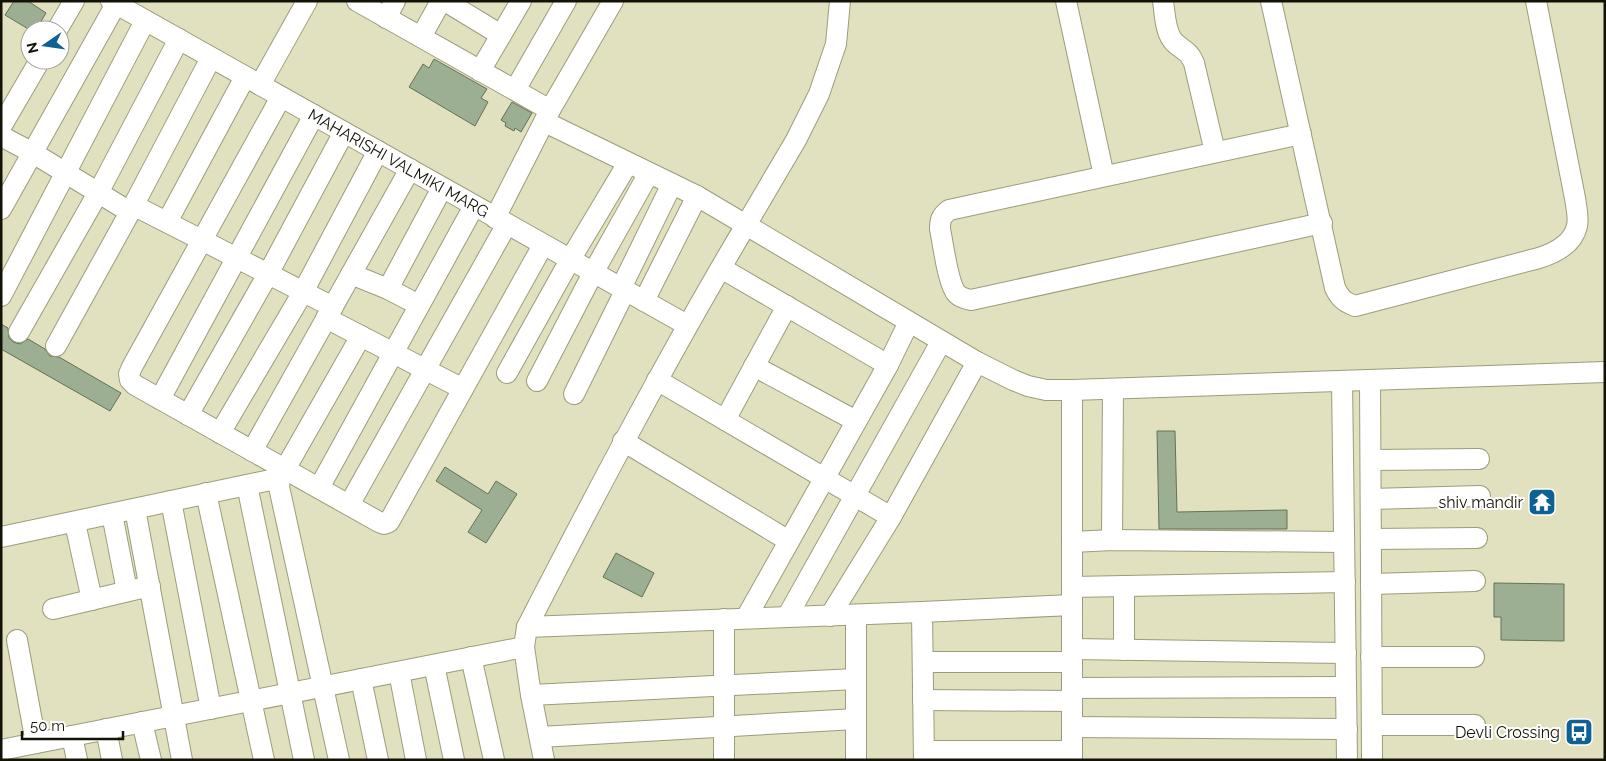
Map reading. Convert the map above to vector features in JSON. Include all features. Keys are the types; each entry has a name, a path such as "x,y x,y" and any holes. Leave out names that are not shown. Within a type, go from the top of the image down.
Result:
{"street":[{"path":"63,20 74,1"},
{"name":"MAHARISHI VALMIKI MARG","path":"137,1 257,79 501,217 596,268 624,286 690,320"},
{"path":"168,222 307,1"},
{"path":"357,1 390,9 421,37 515,90 548,116 628,162 697,196 941,342 977,362 1028,386 1046,390 1072,390 1605,372"},
{"path":"421,37 441,1"},
{"path":"445,1 475,8 502,35"},
{"path":"480,71 521,1"},
{"path":"515,90 566,1"},
{"path":"349,505 425,369 501,217 548,116 613,1"},
{"path":"544,760 530,695 524,647 527,626 623,441 690,320 796,140 818,94 836,44 840,1"},
{"path":"1066,1 1104,176"},
{"path":"1163,1 1170,36 1175,43 1191,55 1194,63 1215,152"},
{"path":"1270,1 1322,223 1335,288 1339,296 1346,303 1355,306 1553,253 1564,247 1577,226 1575,198 1536,1"},
{"path":"1,209 113,3"},
{"name":"MAHARISHI VALMIKI MARG","path":"113,3 211,58 257,79 281,97 474,206 501,217 543,244 573,256"},
{"path":"1,296 145,20"},
{"path":"19,332 98,193 179,39"},
{"path":"56,346 132,209 211,58"},
{"path":"1,127 34,70"},
{"path":"281,97 129,374 130,380 135,385 252,451 283,474 319,488 379,522 384,524 389,522 543,244"},
{"path":"160,399 314,115"},
{"path":"188,415 268,274 344,132"},
{"path":"1301,134 949,210 943,214 940,221 940,229 952,285 957,294 964,299 972,300 1322,223"},
{"path":"1,136 33,153 98,193 132,209 168,222 303,292 361,336 463,389"},
{"path":"220,433 303,292 378,152"},
{"path":"507,373 628,162"},
{"path":"252,451 410,170"},
{"path":"537,381 596,268 649,173"},
{"path":"574,394 672,184"},
{"path":"388,289 442,188"},
{"path":"646,296 697,196"},
{"path":"319,488 474,206"},
{"path":"721,268 888,365"},
{"path":"351,274 388,289 419,305"},
{"path":"725,420 787,306"},
{"path":"746,618 888,365 909,322"},
{"path":"339,760 280,496 283,474 361,336"},
{"path":"787,617 941,342"},
{"path":"830,616 891,517 977,362"},
{"path":"754,366 856,421"},
{"path":"657,380 891,517"},
{"path":"1370,380 1372,760"},
{"path":"1342,381 1347,760"},
{"path":"1112,540 1113,389"},
{"path":"922,612 924,756 1072,756 1072,390"},
{"path":"623,441 789,541"},
{"path":"1371,460 1479,459"},
{"path":"1,537 206,494 283,474"},
{"path":"246,485 304,760"},
{"path":"206,494 264,760"},
{"path":"1371,498 1480,496"},
{"path":"171,501 210,709"},
{"path":"135,509 182,760"},
{"path":"112,514 127,591"},
{"path":"74,523 92,600"},
{"path":"1371,539 1477,538"},
{"path":"1072,542 1112,540 1344,542"},
{"path":"1371,584 1475,581"},
{"path":"527,626 922,612 1072,596 1124,586 1345,582"},
{"path":"53,609 150,586"},
{"path":"1124,586 1124,650"},
{"path":"856,615 856,760"},
{"path":"724,619 724,760"},
{"path":"17,640 36,743"},
{"path":"1,750 524,647"},
{"path":"923,662 1072,656 1124,650 1346,653"},
{"path":"471,657 494,760"},
{"path":"1372,657 1474,657"},
{"path":"434,665 454,760"},
{"path":"399,672 416,760"},
{"path":"361,679 378,760"},
{"path":"530,695 856,679"},
{"path":"923,700 1346,688"},
{"path":"540,737 856,719"},
{"path":"142,722 151,760"},
{"path":"1372,725 1475,725"},
{"path":"1072,727 1347,729"},
{"path":"106,729 112,760"},
{"path":"72,736 77,760"}],"building":[{"path":"14,1 28,1 46,13 42,20 20,20 20,24 5,15"},
{"path":"434,59 487,89 481,98 488,102 475,126 409,87 423,64 429,68"},
{"path":"512,102 532,113 521,132 515,128 514,131 505,126 506,123 501,120"},
{"path":"1,324 8,328 9,338 13,342 20,344 28,339 45,349 50,356 59,357 121,393 110,411 1,349"},
{"path":"1157,431 1175,431 1177,512 1287,510 1287,529 1159,529"},
{"path":"445,467 488,494 496,481 517,494 486,543 468,532 482,510 436,481"},
{"path":"616,553 654,573 642,597 603,577"},
{"path":"1494,583 1564,584 1564,641 1501,640 1501,617 1494,617"}],"place":[{"name":"shiv mandir","path":"1542,502"},
{"name":"Devli Crossing","path":"1579,732"}]}
